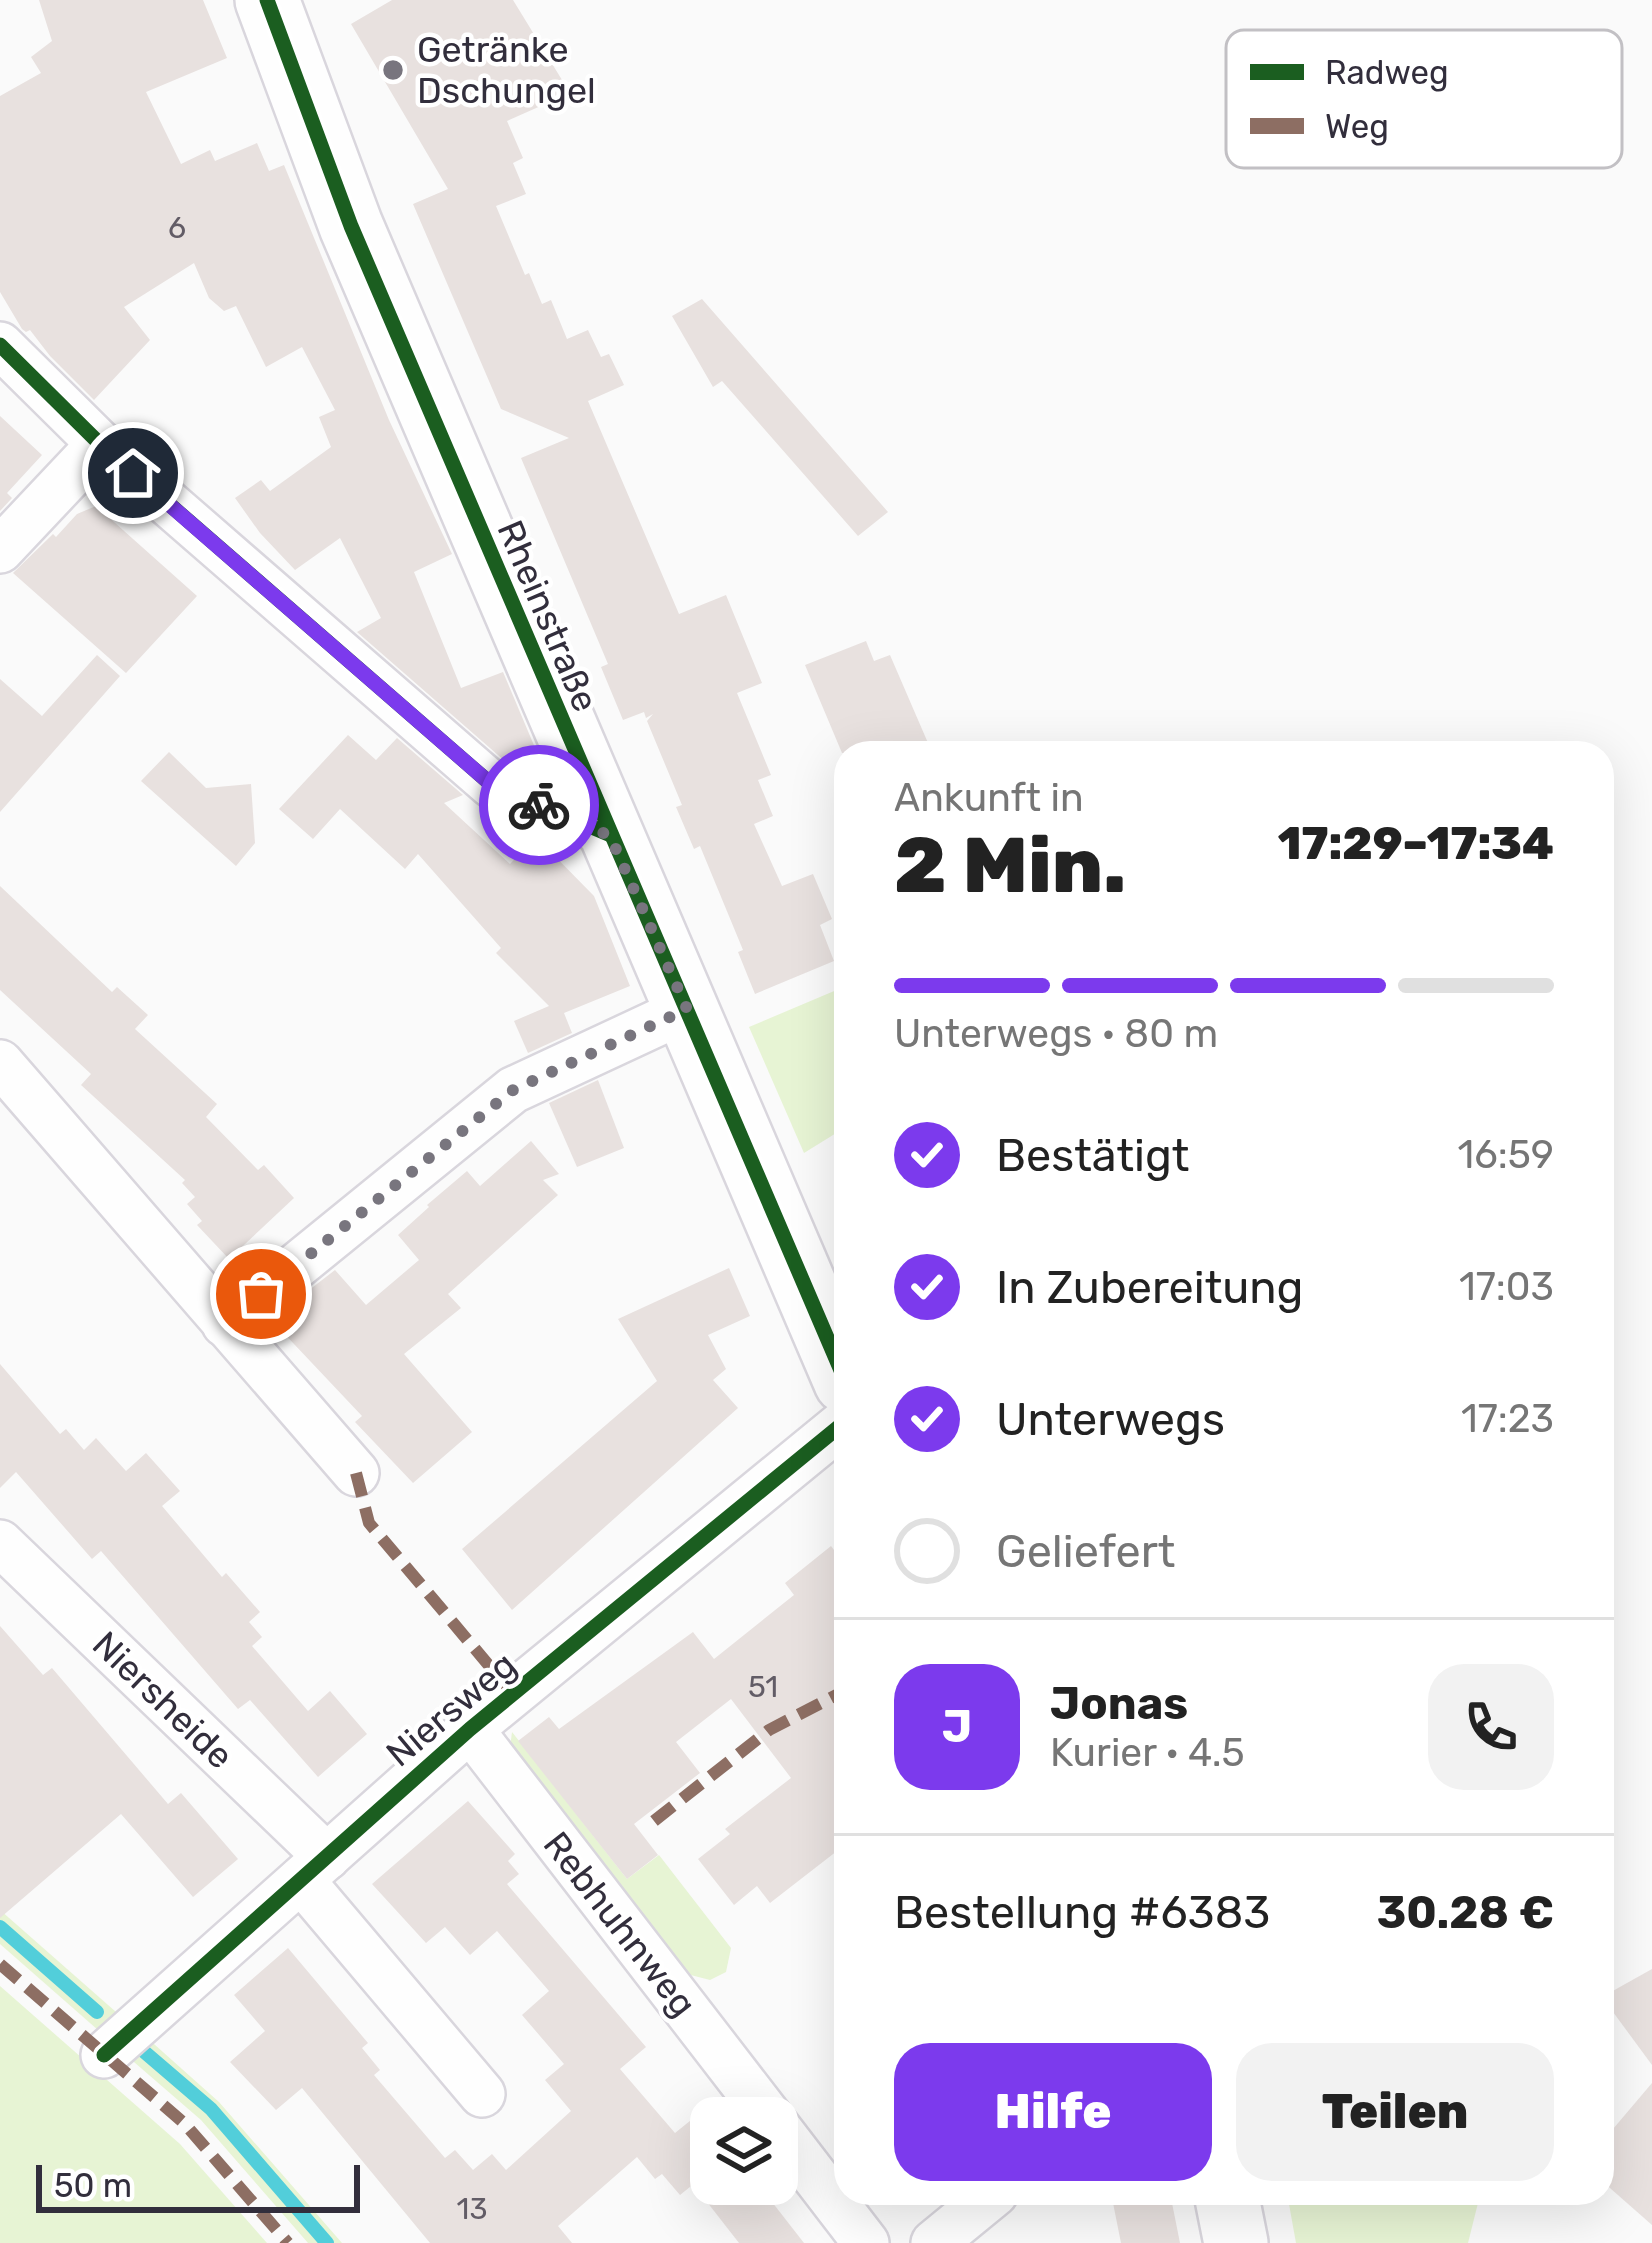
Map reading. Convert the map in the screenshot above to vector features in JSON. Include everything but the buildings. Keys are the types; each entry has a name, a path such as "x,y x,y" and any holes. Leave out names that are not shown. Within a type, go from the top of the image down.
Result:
{"street":[{"name":"Rheinstraße","path":"267,0 351,226 834,1354"},
{"path":"0,345 100,444 492,785 610,836"},
{"path":"0,550 100,444"},
{"path":"226,1324 513,1090 687,1009"},
{"path":"0,1063 356,1473"},
{"name":"Niersweg","path":"104,2055 470,1729 834,1431"},
{"name":"Niersheide","path":"0,1543 314,1869"},
{"name":"Rebhuhnweg","path":"470,1729 754,2097"},
{"path":"314,1869 482,2094"},
{"path":"798,2154 834,2201"},
{"path":"837,2205 866,2243"},
{"path":"934,2243 980,2205"},
{"path":"1228,2205 1236,2243"}],"green space":[{"path":"834,991 834,1134 804,1153 749,1027"},
{"path":"512,1732 627,1879 659,1855 731,1948 726,1972 710,1980 679,1972 509,1755"},
{"path":"0,1910 116,2012 98,2030 0,1944"},
{"path":"0,1986 180,2144 267,2243 0,2243"},
{"path":"145,2036 219,2102 342,2243 308,2243 201,2120 127,2056"},
{"path":"1289,2205 1478,2205 1468,2243 1296,2243"}],"waterway":[{"path":"0,1927 97,2012"},
{"path":"141,2049 211,2109 327,2243"}],"marked path":[{"path":"356,1473 369,1523 513,1694"},
{"path":"654,1821 769,1730 834,1696"},
{"path":"0,1964 184,2123 288,2243"}],"cycle path":[{"path":"267,0 351,226 834,1354"},
{"path":"0,345 100,444 492,785 611,835"},
{"path":"104,2055 470,1729 834,1431"}],"way so far":[{"path":"261,1294 513,1090 687,1009 610,836 539,805"}],"place":[{"name":"Getränke Dschungel","path":"393,70"}],"route":[{"path":"133,473 492,785 539,805"}]}
